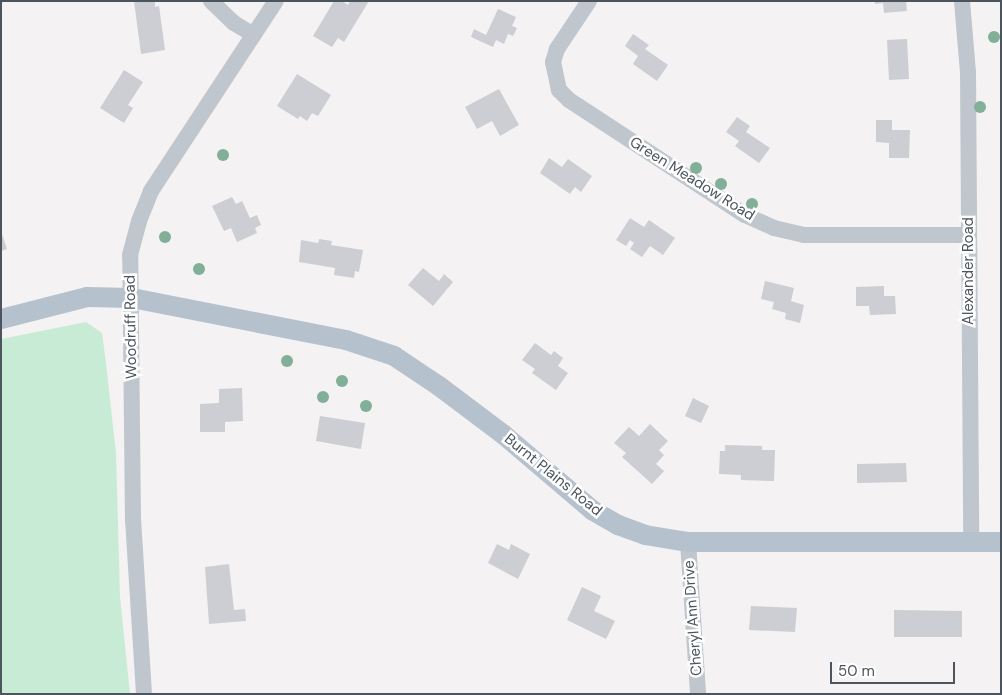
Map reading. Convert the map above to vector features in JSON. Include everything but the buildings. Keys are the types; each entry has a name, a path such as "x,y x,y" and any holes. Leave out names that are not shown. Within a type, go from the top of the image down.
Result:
{"main road":[{"name":"Burnt Plains Road","path":"1,319 88,297 132,298 346,340 394,356 439,386 504,435 592,510 618,525 645,535 688,542 1001,542"}],"street":[{"path":"211,1 234,23 254,35"},
{"name":"Woodruff Road","path":"144,694 133,522 132,298 130,255 144,207 151,191 276,1"},
{"name":"Green Meadow Road","path":"589,1 555,55 553,62 554,77 559,90 569,100 745,215 774,228 804,235 968,234"},
{"name":"Alexander Road","path":"962,1 968,73 971,542"},
{"name":"Cheryl Ann Drive","path":"688,542 698,694"}],"green space":[{"path":"86,322 102,333 106,363 116,453 120,597 130,694 1,694 1,339"}]}
